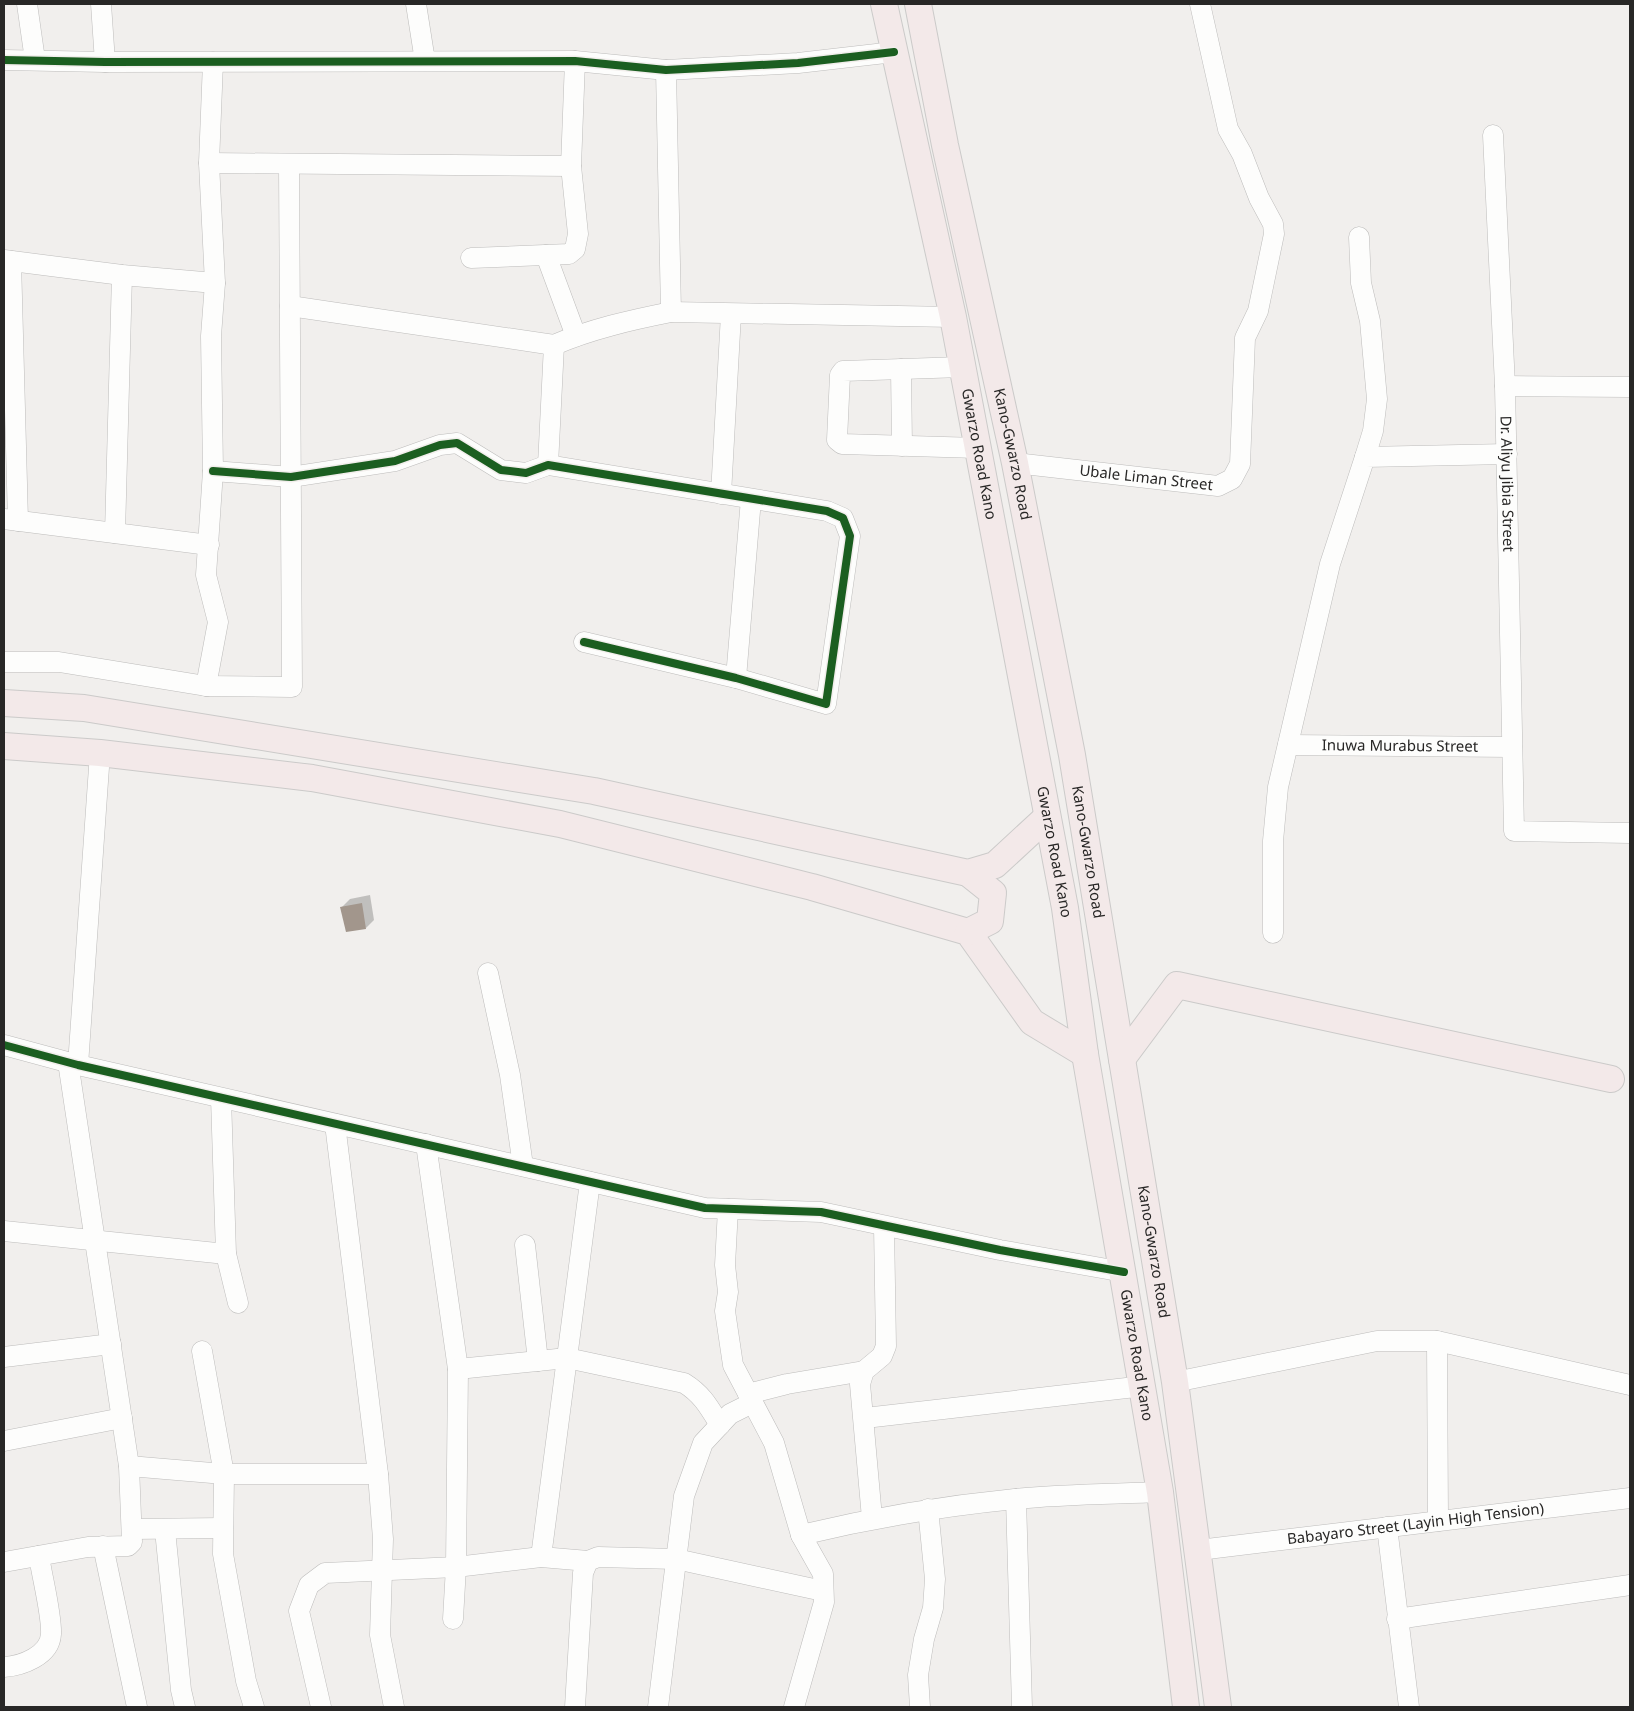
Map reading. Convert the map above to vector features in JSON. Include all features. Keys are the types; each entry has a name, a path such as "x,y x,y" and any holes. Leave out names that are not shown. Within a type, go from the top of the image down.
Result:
{"main road":[{"name":"Gwarzo Road Kano","path":"884,4 962,366 1065,908 1086,1054 1144,1386 1160,1492 1186,1707"},
{"name":"Kano-Gwarzo Road","path":"918,4 945,145 1015,463 1072,755 1175,1382 1199,1550 1218,1707"},
{"path":"4,703 84,708 594,791 968,873 993,893 990,921 968,932"},
{"path":"4,746 100,753 312,778 560,824 812,887 968,932 1032,1022 1086,1054"},
{"path":"968,873 995,866 1047,817"},
{"path":"1122,1059 1178,986 1611,1079"}],"street":[{"path":"27,4 35,60"},
{"path":"101,4 105,62"},
{"path":"416,4 425,61"},
{"name":"Ubale Liman Street","path":"1015,463 1218,486 1232,479 1240,464 1244,338 1258,311 1274,234 1273,224 1259,198 1242,154 1228,129 1200,4"},
{"path":"4,60 105,62 575,61 666,70 798,63 894,52"},
{"path":"471,258 569,254 575,249 577,243 571,166 575,61"},
{"path":"206,686 218,622 206,575 212,471 211,336 215,283 209,164 213,62"},
{"path":"666,70 671,312"},
{"name":"Dr. Aliyu Jibia Street","path":"1493,135 1505,386 1514,832 1630,833"},
{"path":"209,164 571,166"},
{"path":"4,662 59,662 206,686 292,687 289,164"},
{"path":"1273,933 1273,841 1278,787 1330,564 1373,431 1377,399 1370,321 1361,283 1359,237"},
{"path":"546,255 576,336"},
{"path":"209,545 11,520 8,261 122,275 215,283"},
{"path":"115,533 122,275"},
{"path":"290,306 554,345 576,336 636,319 671,312 952,318"},
{"path":"721,494 731,314"},
{"path":"548,465 554,345"},
{"path":"962,366 843,371 840,375 837,440 842,444 978,448"},
{"path":"901,369 902,446"},
{"path":"1505,386 1630,387"},
{"path":"212,471 291,477 395,461 440,445 457,442 501,470 526,473 548,465 827,511 843,518 850,536 826,704 736,678 584,642"},
{"path":"1365,457 1507,454"},
{"path":"736,678 752,499"},
{"name":"Inuwa Murabus Street","path":"1288,745 1512,747"},
{"path":"4,1562 88,1547 131,1544 129,1466 95,1240 72,1063 100,753"},
{"path":"488,973 510,1075 524,1166"},
{"path":"4,1045 221,1098 705,1208 821,1212 1124,1272"},
{"path":"221,1098 226,1254 238,1303"},
{"path":"335,1124 378,1474 383,1539 380,1635 394,1707"},
{"path":"426,1144 458,1369 456,1567 453,1619"},
{"path":"541,1557 590,1182"},
{"path":"728,1208 725,1265 728,1292 725,1311 734,1364 774,1443 801,1536 822,1574 824,1602 794,1707"},
{"path":"658,1707 684,1496 703,1444 730,1414 750,1398 787,1384 864,1371 882,1356 886,1346 884,1226"},
{"path":"4,1231 226,1254"},
{"path":"525,1245 538,1361"},
{"path":"1175,1382 1377,1341 1437,1341 1630,1385"},
{"path":"1437,1341 1438,1521"},
{"path":"4,1357 110,1344"},
{"path":"202,1351 224,1474 223,1554 246,1681 254,1707"},
{"path":"458,1369 567,1358 684,1383 697,1391 706,1401 720,1425"},
{"path":"864,1371 860,1384 865,1418 872,1518"},
{"path":"865,1418 1144,1386"},
{"path":"4,1440 122,1418"},
{"path":"129,1466 224,1474 378,1474"},
{"path":"801,1536 872,1518 928,1509 1016,1499 1160,1492"},
{"name":"Babayaro Street (Layin High Tension)","path":"1199,1550 1630,1498"},
{"path":"1016,1499 1022,1707"},
{"path":"920,1707 918,1675 924,1639 933,1608 935,1578 928,1509"},
{"path":"1387,1527 1409,1707"},
{"path":"132,1529 223,1528"},
{"path":"165,1530 181,1690 185,1707"},
{"path":"103,1546 137,1707"},
{"path":"4,1668 19,1666 40,1655 51,1636 39,1556"},
{"path":"321,1707 299,1611 309,1585 325,1573 456,1567 541,1557 588,1562 598,1557 676,1560 824,1591"},
{"path":"575,1707 583,1573 588,1562"},
{"path":"1398,1619 1630,1585"}],"building":[{"path":"362,903 366,929 346,932 340,907"}],"cycle path":[{"path":"4,60 105,62 575,61 666,70 798,63 894,52"},
{"path":"213,471 291,477 395,461 440,445 457,443 501,470 526,473 548,465 827,511 843,518 850,536 826,704 736,678 584,642"},
{"path":"4,1045 78,1065 705,1208 821,1212 1000,1250 1124,1272"}]}
